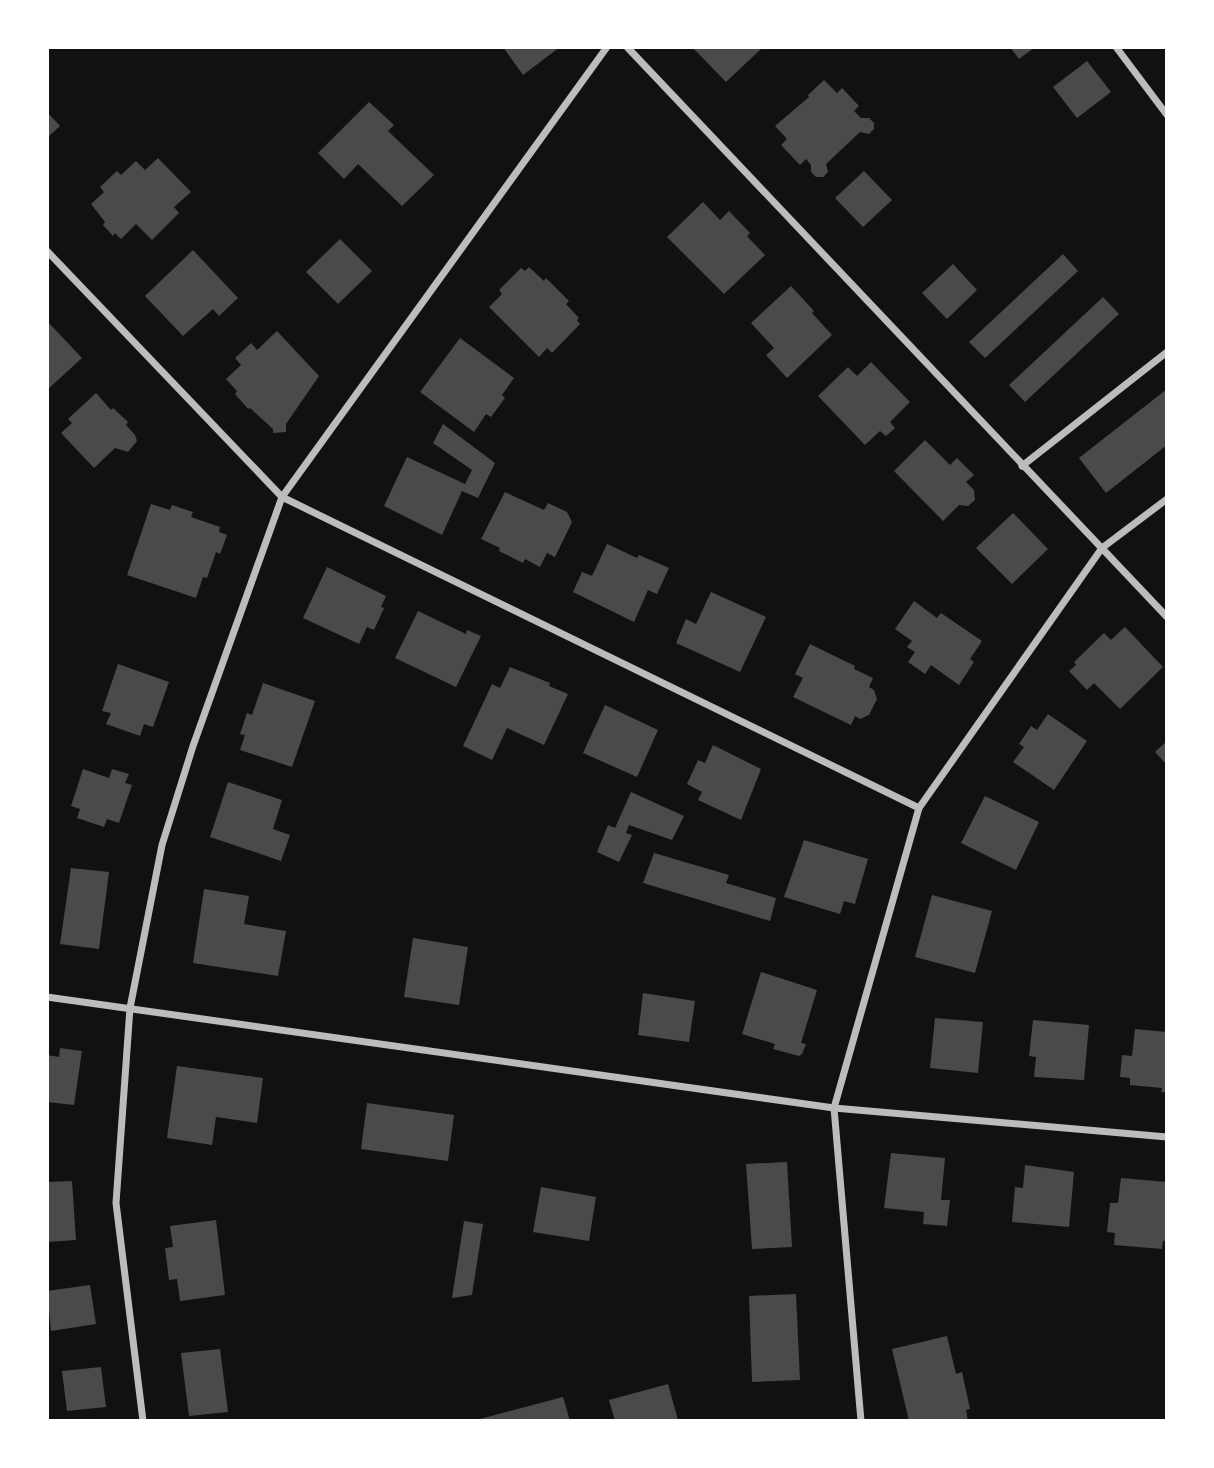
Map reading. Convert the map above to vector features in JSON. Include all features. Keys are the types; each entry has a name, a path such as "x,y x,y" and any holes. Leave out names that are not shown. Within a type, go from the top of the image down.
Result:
{"street":[{"path":"143,1421 116,1203 130,1008 162,845 193,746 282,497 607,47"},
{"path":"627,47 1167,617"},
{"path":"1116,47 1167,115"},
{"path":"47,251 282,497 919,808"},
{"path":"1022,466 1167,352"},
{"path":"861,1421 834,1108 919,808 1102,548 1167,499"},
{"path":"47,997 834,1108 1167,1137"}],"building":[{"path":"503,47 560,47 523,75"},
{"path":"692,47 760,47 761,49 726,82"},
{"path":"1010,47 1035,47 1019,59"},
{"path":"1087,61 1111,92 1077,118 1053,87"},
{"path":"824,80 837,93 842,88 859,106 854,111 861,118 869,118 874,123 874,129 869,134 860,132 826,164 828,172 823,177 816,177 806,159 800,165 781,145 787,139 775,126 809,97"},
{"path":"369,102 394,125 388,131 434,175 402,206 358,164 344,179 318,153"},
{"path":"47,112 60,126 47,138"},
{"path":"158,158 191,192 174,207 179,213 152,240 136,224 121,239 115,233 113,236 91,204 104,192 100,187 117,171 121,175 136,161 145,170"},
{"path":"864,171 892,200 863,227 835,198"},
{"path":"703,202 720,220 729,211 750,233 747,236 765,255 724,294 667,237"},
{"path":"340,239 372,271 338,304 306,272"},
{"path":"193,250 238,298 219,316 213,309 183,336 145,296"},
{"path":"1063,254 1078,271 985,358 969,342"},
{"path":"953,264 977,290 947,319 922,293"},
{"path":"529,267 544,281 546,278 569,301 566,304 579,318 577,320 580,324 552,353 547,348 539,357 489,307 502,294 499,290 521,268 525,271"},
{"path":"791,286 832,335 787,378 766,355 774,348 751,323"},
{"path":"1103,297 1119,314 1025,402 1009,385"},
{"path":"47,321 82,358 47,390"},
{"path":"277,331 319,376 286,424 286,432 273,433 273,429 248,409 226,379 241,365 235,358 251,343 257,350"},
{"path":"460,338 514,378 502,395 505,398 491,417 486,414 474,432 420,392"},
{"path":"871,362 910,402 890,422 895,428 886,436 880,431 865,445 818,396 848,367 857,376"},
{"path":"1167,389 1167,445 1106,493 1079,458"},
{"path":"96,393 111,410 113,408 128,422 126,425 137,441 128,452 115,448 94,468 61,433 72,423 68,419"},
{"path":"443,424 495,463 478,498 462,491 442,535 384,506 407,457 465,484 472,470 433,443"},
{"path":"925,440 950,465 957,458 974,475 966,482 974,490 975,500 968,506 959,505 943,521 894,471"},
{"path":"505,492 544,510 548,503 567,512 572,522 555,557 547,553 540,567 525,559 523,563 481,539"},
{"path":"151,504 170,510 172,505 193,512 191,517 220,527 219,532 227,535 220,554 216,552 207,578 203,577 196,598 127,575"},
{"path":"1013,513 1048,549 1012,584 976,548"},
{"path":"607,544 637,558 639,555 669,568 657,594 648,590 634,622 573,592 582,572 592,576"},
{"path":"327,567 386,596 381,607 384,608 374,630 367,627 359,644 303,618"},
{"path":"711,592 766,617 740,672 676,643 686,619 696,624"},
{"path":"914,601 937,618 941,613 982,641 970,659 974,662 959,685 931,665 925,674 908,662 915,652 907,647 912,641 895,629"},
{"path":"418,611 466,634 467,630 481,636 456,687 395,658"},
{"path":"1125,627 1163,667 1120,709 1094,683 1087,690 1069,671 1076,665 1074,662 1104,633 1111,640"},
{"path":"810,644 873,678 869,687 874,690 877,699 869,715 860,719 855,716 851,725 793,697 803,678 795,674"},
{"path":"118,664 169,682 153,727 144,724 140,736 106,724 111,713 102,711"},
{"path":"510,667 550,683 549,686 568,694 544,745 507,728 492,760 463,746 492,684 500,688"},
{"path":"263,683 315,701 292,767 240,750 245,735 240,734 247,713 252,715"},
{"path":"605,705 658,730 637,777 583,753"},
{"path":"1048,714 1087,741 1054,790 1013,762 1024,747 1019,744 1031,726 1037,730"},
{"path":"1167,741 1167,765 1155,752"},
{"path":"713,745 761,769 741,820 698,800 702,792 687,784 698,760 705,763"},
{"path":"83,769 109,778 112,769 129,774 125,783 132,785 119,823 107,819 104,827 77,818 80,809 71,806"},
{"path":"228,782 282,800 273,829 290,835 281,861 210,837"},
{"path":"631,792 684,816 672,840 629,825 626,833 632,835 619,862 597,852 608,825 615,828"},
{"path":"985,796 1039,822 1016,870 961,843"},
{"path":"804,840 868,859 855,904 844,901 840,914 784,897"},
{"path":"654,853 729,875 726,883 776,898 770,921 643,883"},
{"path":"71,868 109,872 99,949 60,944"},
{"path":"204,889 249,896 244,924 286,931 278,976 193,963"},
{"path":"932,895 992,911 975,973 915,957"},
{"path":"413,938 468,947 459,1005 404,997"},
{"path":"761,972 817,990 801,1043 806,1044 799,1056 773,1049 775,1044 742,1034"},
{"path":"643,993 695,1001 689,1042 638,1035"},
{"path":"935,1018 983,1022 978,1073 930,1068"},
{"path":"1033,1020 1089,1025 1084,1080 1034,1077 1036,1057 1029,1056"},
{"path":"1135,1029 1167,1032 1167,1093 1161,1092 1162,1088 1130,1085 1130,1078 1120,1077 1122,1055 1132,1056"},
{"path":"60,1048 82,1051 74,1105 47,1102 47,1055 59,1057"},
{"path":"177,1066 263,1078 257,1123 216,1117 212,1145 167,1138"},
{"path":"367,1103 454,1115 448,1161 361,1149"},
{"path":"891,1153 945,1158 941,1200 950,1200 947,1226 923,1224 924,1212 884,1208"},
{"path":"787,1162 792,1247 752,1249 746,1164"},
{"path":"1025,1165 1074,1172 1069,1227 1012,1222 1015,1187 1023,1188"},
{"path":"1121,1178 1167,1182 1167,1241 1163,1241 1162,1249 1114,1245 1115,1233 1107,1232 1110,1203 1118,1203"},
{"path":"72,1181 76,1240 47,1242 47,1182"},
{"path":"541,1187 596,1197 589,1241 533,1232"},
{"path":"216,1220 225,1295 180,1301 177,1279 169,1280 165,1248 173,1247 170,1226"},
{"path":"464,1221 483,1224 472,1295 452,1298"},
{"path":"90,1285 96,1324 51,1331 47,1291"},
{"path":"796,1294 800,1380 752,1382 749,1296"},
{"path":"947,1336 956,1374 962,1372 970,1409 966,1410 968,1421 909,1421 892,1349"},
{"path":"220,1349 228,1412 189,1416 181,1353"},
{"path":"101,1367 106,1407 67,1411 62,1371"},
{"path":"668,1384 678,1420 615,1421 609,1400"},
{"path":"563,1397 570,1421 476,1421 476,1420"}]}
